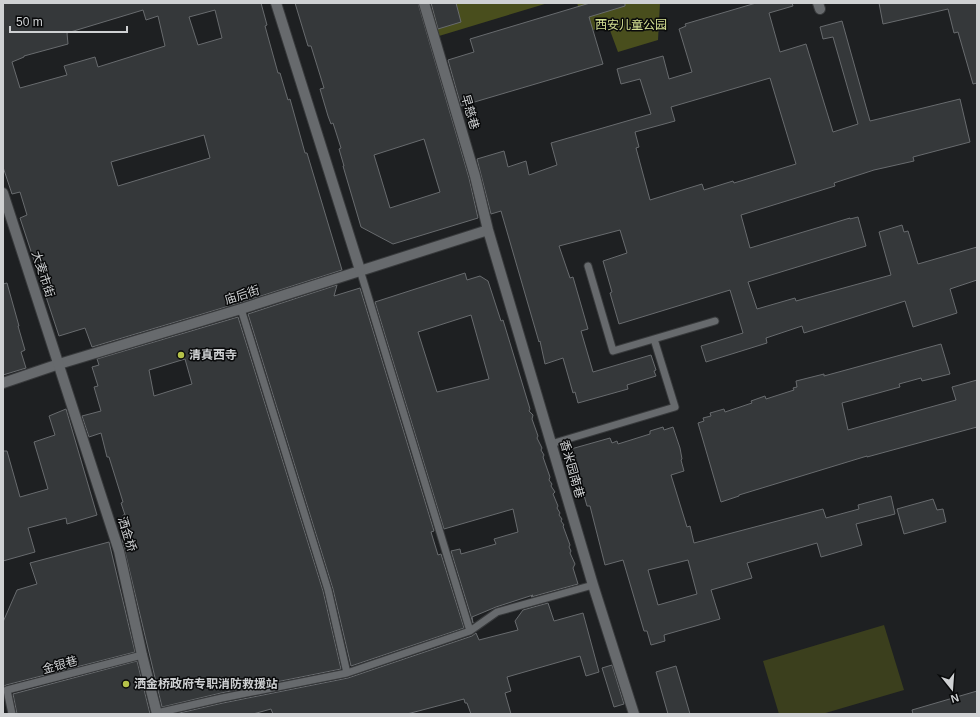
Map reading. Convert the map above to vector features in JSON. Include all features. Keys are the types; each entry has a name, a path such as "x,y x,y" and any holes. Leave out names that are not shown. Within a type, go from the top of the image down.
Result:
{"street":[{"path":"276,3 360,270"},
{"name":"早慈巷","path":"424,3 475,176 488,230"},
{"name":"大麦市街","path":"3,193 59,364"},
{"name":"庙后街","path":"3,383 59,364 241,309 488,230"},
{"name":"香米园南巷","path":"488,230 593,585 634,714"},
{"name":"洒金桥","path":"59,364 119,551 142,655 157,714"}],"lane":[{"path":"588,266 613,351 715,321"},
{"path":"360,270 470,631"},
{"path":"241,309 328,590 347,673"},
{"path":"551,444 675,407 654,339"},
{"path":"157,714 222,698 347,673 470,631 497,612 593,585"},
{"name":"金银巷","path":"12,714 7,690 142,655"}],"green space":[{"path":"431,3 548,3 439,36"},
{"name":"西安儿童公园","path":"577,3 660,3 658,40 618,52 608,25 587,32"},
{"path":"884,625 904,690 822,714 779,714 763,661"}],"building":[{"path":"3,3 261,3 267,25 265,26 278,73 280,73 288,100 290,99 305,153 307,153 342,270 239,303 92,347 85,328 59,336 20,218 27,215 20,192 12,194 3,167","holes":["143,10 146,20 158,16 165,46 98,67 95,57 64,66 67,75 20,88 12,62 24,56 68,44 67,33","215,10 222,38 198,45 189,17","204,135 210,158 118,186 111,162"]},
{"path":"295,3 418,3 469,178 478,218 393,244 361,227 343,166 339,149 341,148 333,123 331,124 328,116 320,89 324,88 311,46 308,46","holes":["424,139 440,192 390,208 374,155"]},
{"path":"431,3 456,3 461,22 438,29"},
{"path":"590,3 625,3 625,6 589,17 603,64 461,106 448,60 474,52 470,39"},
{"path":"756,3 792,3 793,6 769,13 780,52 806,44 833,132 858,124 833,37 823,39 820,27 842,21 870,121 960,99 970,142 913,157 914,161 874,170 834,183 835,186 741,215 750,248 850,218 858,217 866,246 748,282 757,309 795,298 796,301 891,275 879,232 902,225 904,232 908,231 918,264 977,247 977,280 950,289 957,313 913,327 905,301 804,333 802,326 766,338 767,343 706,362 701,346 743,333 730,290 619,324 603,261 627,253 620,230 559,246 570,278 573,277 588,329 581,331 593,372 651,355 656,370 654,371 656,376 627,385 628,389 578,403 575,392 573,393 563,358 545,364 540,341 539,342 501,211 491,214 477,159 504,151 508,167 526,161 529,175 557,165 551,143 651,114 640,79 621,84 617,69 663,56 669,79 692,72 679,29 686,26 685,24","holes":["770,78 796,164 734,183 733,181 704,190 702,184 650,200 636,148 639,147 635,132 675,121 671,107"]},
{"path":"879,3 977,3 977,83 973,84 958,32 954,33 948,9 883,24"},
{"path":"465,273 467,280 480,276 488,281 501,321 503,320 530,409 529,411 533,415 532,419 538,436 537,438 542,448 541,450 544,455 543,457 550,477 549,480 555,492 553,494 560,513 559,515 562,519 561,521 564,525 563,526 570,545 570,553 575,564 573,568 578,584 531,597 533,595 496,607 472,617 473,623 451,551 460,549 461,554 496,544 494,539 518,532 513,509 444,529 375,302","holes":["471,315 489,379 437,392 418,332"]},
{"path":"7,283 25,350 21,352 26,368 3,375 3,284"},
{"path":"337,285 334,296 360,288 434,531 431,532 438,555 441,554 464,628 351,666 333,589 248,314"},
{"path":"238,317 323,591 341,669 221,693 162,707 122,539 129,537 123,515 125,515 121,503 123,502 109,457 107,457 101,433 89,437 82,416 101,411 94,387 98,386 92,367 99,365 97,359","holes":["185,359 192,384 154,396 149,370"]},
{"path":"941,344 950,374 922,381 921,378 899,384 900,387 842,403 848,430 956,400 952,387 977,380 977,427 867,456 739,495 721,502 698,423 704,421 703,418 711,416 710,413 724,409 725,412 752,403 751,401 765,396 766,399 794,390 793,388 797,387 796,381 824,374 824,376"},
{"path":"66,409 97,515 67,524 66,518 28,528 35,552 3,561 3,451 7,451 20,497 48,489 34,442 55,435 49,416"},
{"path":"663,427 664,430 673,427 680,448 684,471 671,475 687,527 690,526 694,543 823,509 826,518 859,509 858,505 891,496 895,514 856,524 862,545 821,557 817,543 747,563 752,578 711,590 720,619 664,635 665,641 651,645 647,631 644,631 623,560 605,565 590,506 587,506 571,449 610,438 612,443 617,441 618,444 650,434 650,431","holes":["688,560 697,594 658,605 648,570"]},
{"path":"933,499 937,510 943,509 946,522 904,534 897,509"},
{"path":"109,542 135,652 3,687 3,622 17,590 37,584 30,563"},
{"path":"548,603 554,621 583,613 599,672 586,676 580,656 507,677 511,691 505,693 511,714 471,714 464,699 407,714 273,714 271,709 253,714 175,714 348,678 472,636 476,633 479,640 518,630 515,621 523,610"},
{"path":"137,661 150,714 17,714 13,694"},
{"path":"612,665 624,704 614,707 602,668"},
{"path":"676,666 690,714 668,714 656,672"},
{"path":"977,691 977,714 913,714 912,710"}],"place":[{"name":"清真西寺","path":"181,355"},
{"name":"洒金桥政府专职消防救援站","path":"126,684"}]}
